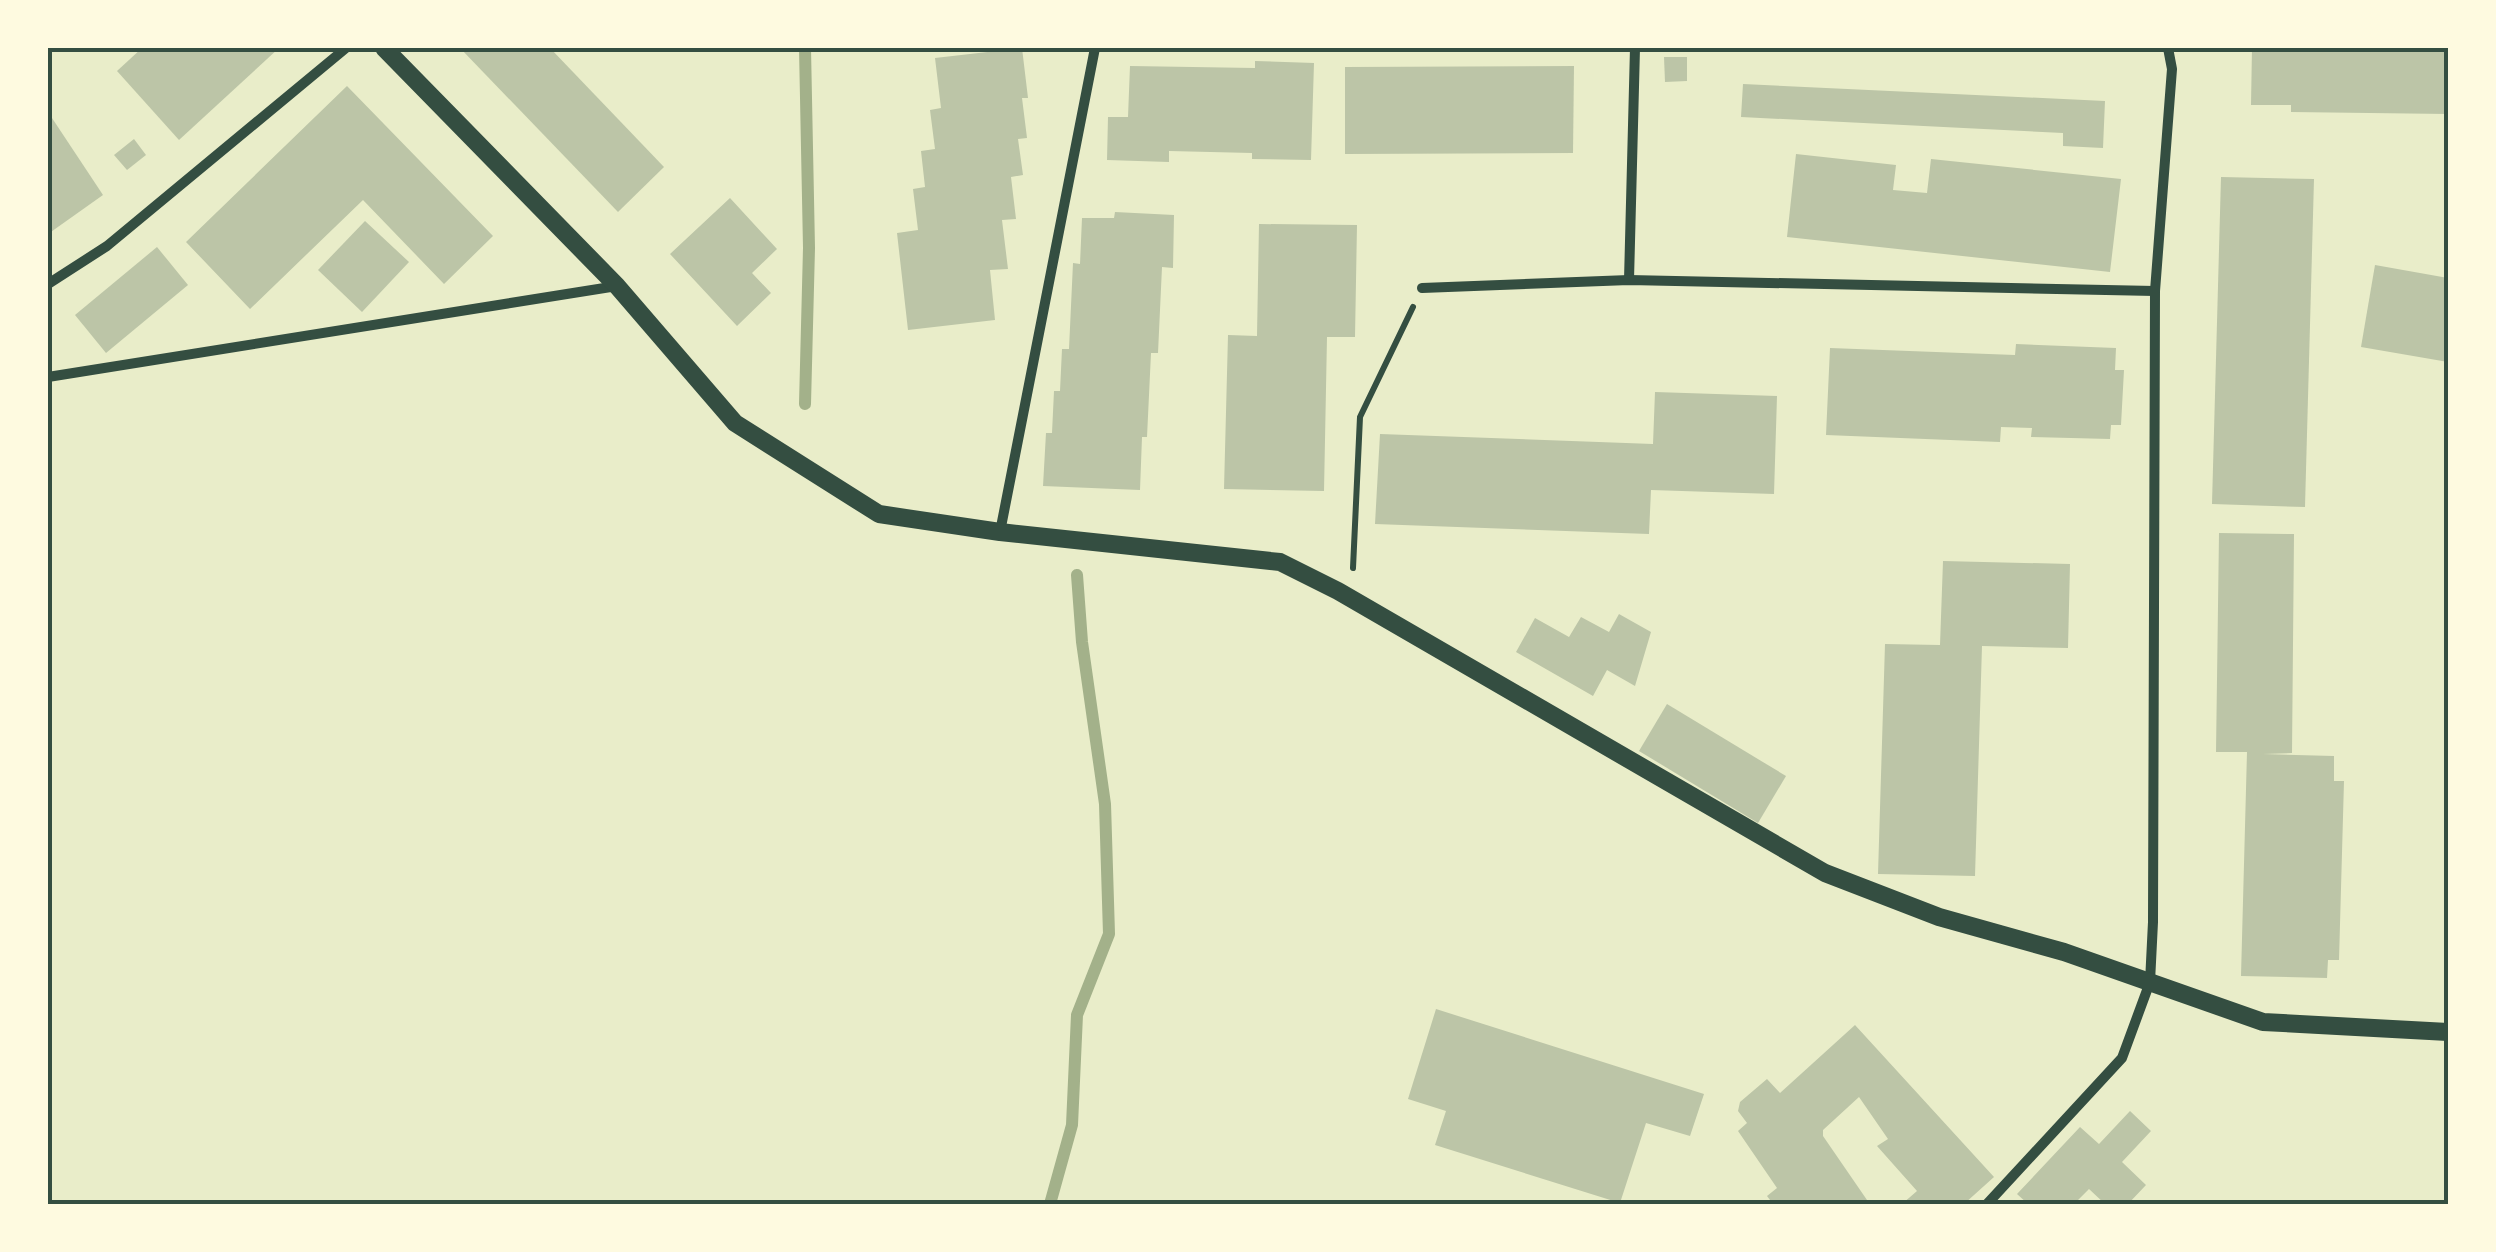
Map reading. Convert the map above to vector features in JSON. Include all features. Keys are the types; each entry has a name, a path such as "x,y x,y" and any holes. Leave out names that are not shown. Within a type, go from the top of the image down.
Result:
{"street":[{"path":"48,284 107,246 346,48"},
{"path":"384,48 617,286 735,423 879,514 1000,532 1280,562 1351,599 1825,873 1939,917 2064,952 2262,1022 2448,1032"},
{"path":"1000,532 1095,48"},
{"path":"1629,280 1634,48"},
{"path":"1987,1204 2122,1058 2150,982 2155,292 2172,70 2168,48"},
{"path":"1422,288 1629,280 2155,292"},
{"path":"48,378 617,286"}],"path":[{"path":"1351,599 1360,417 1422,288"}],"building":[{"path":"142,48 279,48 179,140 117,71"},
{"path":"460,48 550,48 664,167 618,212"},
{"path":"1022,48 1028,98 1022,98 1027,138 1018,139 1023,175 1011,177 1016,219 1002,220 1008,269 990,270 995,320 908,330 897,233 918,230 913,189 925,187 921,151 935,149 930,110 941,108 935,58"},
{"path":"2252,48 2448,48 2448,114 2291,112 2291,105 2251,105"},
{"path":"1664,57 1687,57 1687,81 1665,82"},
{"path":"1255,61 1314,63 1311,160 1252,159 1252,153 1169,151 1169,162 1107,160 1108,117 1128,117 1130,66 1255,68"},
{"path":"1574,66 1573,153 1345,154 1345,67"},
{"path":"1743,84 2105,101 2103,148 2063,146 2063,133 1741,117"},
{"path":"347,86 493,236 444,284 363,200 250,309 186,242"},
{"path":"48,112 103,195 48,234"},
{"path":"134,139 146,155 127,170 114,155"},
{"path":"1796,154 1896,165 1893,190 1927,193 1931,159 2121,179 2110,272 1787,237"},
{"path":"2221,177 2314,179 2305,507 2212,504"},
{"path":"730,198 777,249 752,273 771,293 737,326 670,254"},
{"path":"1115,212 1174,215 1173,268 1162,267 1158,353 1151,353 1140,490 1043,486 1046,433 1052,433 1054,391 1060,391 1062,349 1069,349 1073,263 1080,264 1082,218 1114,218"},
{"path":"365,221 409,262 362,312 318,270"},
{"path":"1259,224 1357,225 1355,337 1327,337 1324,491 1224,489 1228,335 1257,336"},
{"path":"157,247 188,285 106,353 75,315"},
{"path":"2375,265 2448,278 2448,362 2361,347"},
{"path":"2016,344 2116,348 2115,370 2124,370 2121,425 2111,425 2110,439 2031,437 2032,428 2001,427 2000,442 1826,435 1830,348 2015,355"},
{"path":"1655,392 1777,396 1774,494 1651,490 1649,534 1375,524 1380,434 1653,444"},
{"path":"2219,533 2294,534 2292,753 2263,754 2334,756 2334,781 2344,781 2339,960 2328,960 2327,978 2241,976 2247,752 2216,752"},
{"path":"1943,561 2070,564 2068,648 1982,646 1975,876 1878,874 1885,644 1940,645"},
{"path":"1619,614 1651,632 1635,686 1607,670 1593,696 1516,652 1535,618 1569,637 1581,617 1609,632"},
{"path":"1667,704 1786,776 1758,823 1639,751"},
{"path":"1436,1009 1704,1094 1690,1136 1646,1123 1620,1203 1435,1145 1446,1111 1408,1099"},
{"path":"1855,1025 1994,1177 1964,1204 1902,1204 1917,1191 1877,1146 1888,1139 1859,1097 1823,1130 1823,1136 1867,1200 1865,1204 1773,1204 1767,1196 1777,1188 1738,1131 1747,1123 1738,1111 1740,1102 1767,1079 1780,1093"},
{"path":"2130,1111 2151,1131 2122,1162 2146,1185 2128,1204 2105,1204 2089,1189 2074,1204 2028,1204 2017,1194 2080,1127 2099,1144"}],"waterway":[{"path":"805,48 809,248 805,404"},
{"path":"1050,1204 1072,1125 1077,1015 1109,934 1105,804 1082,642 1077,575"}]}
